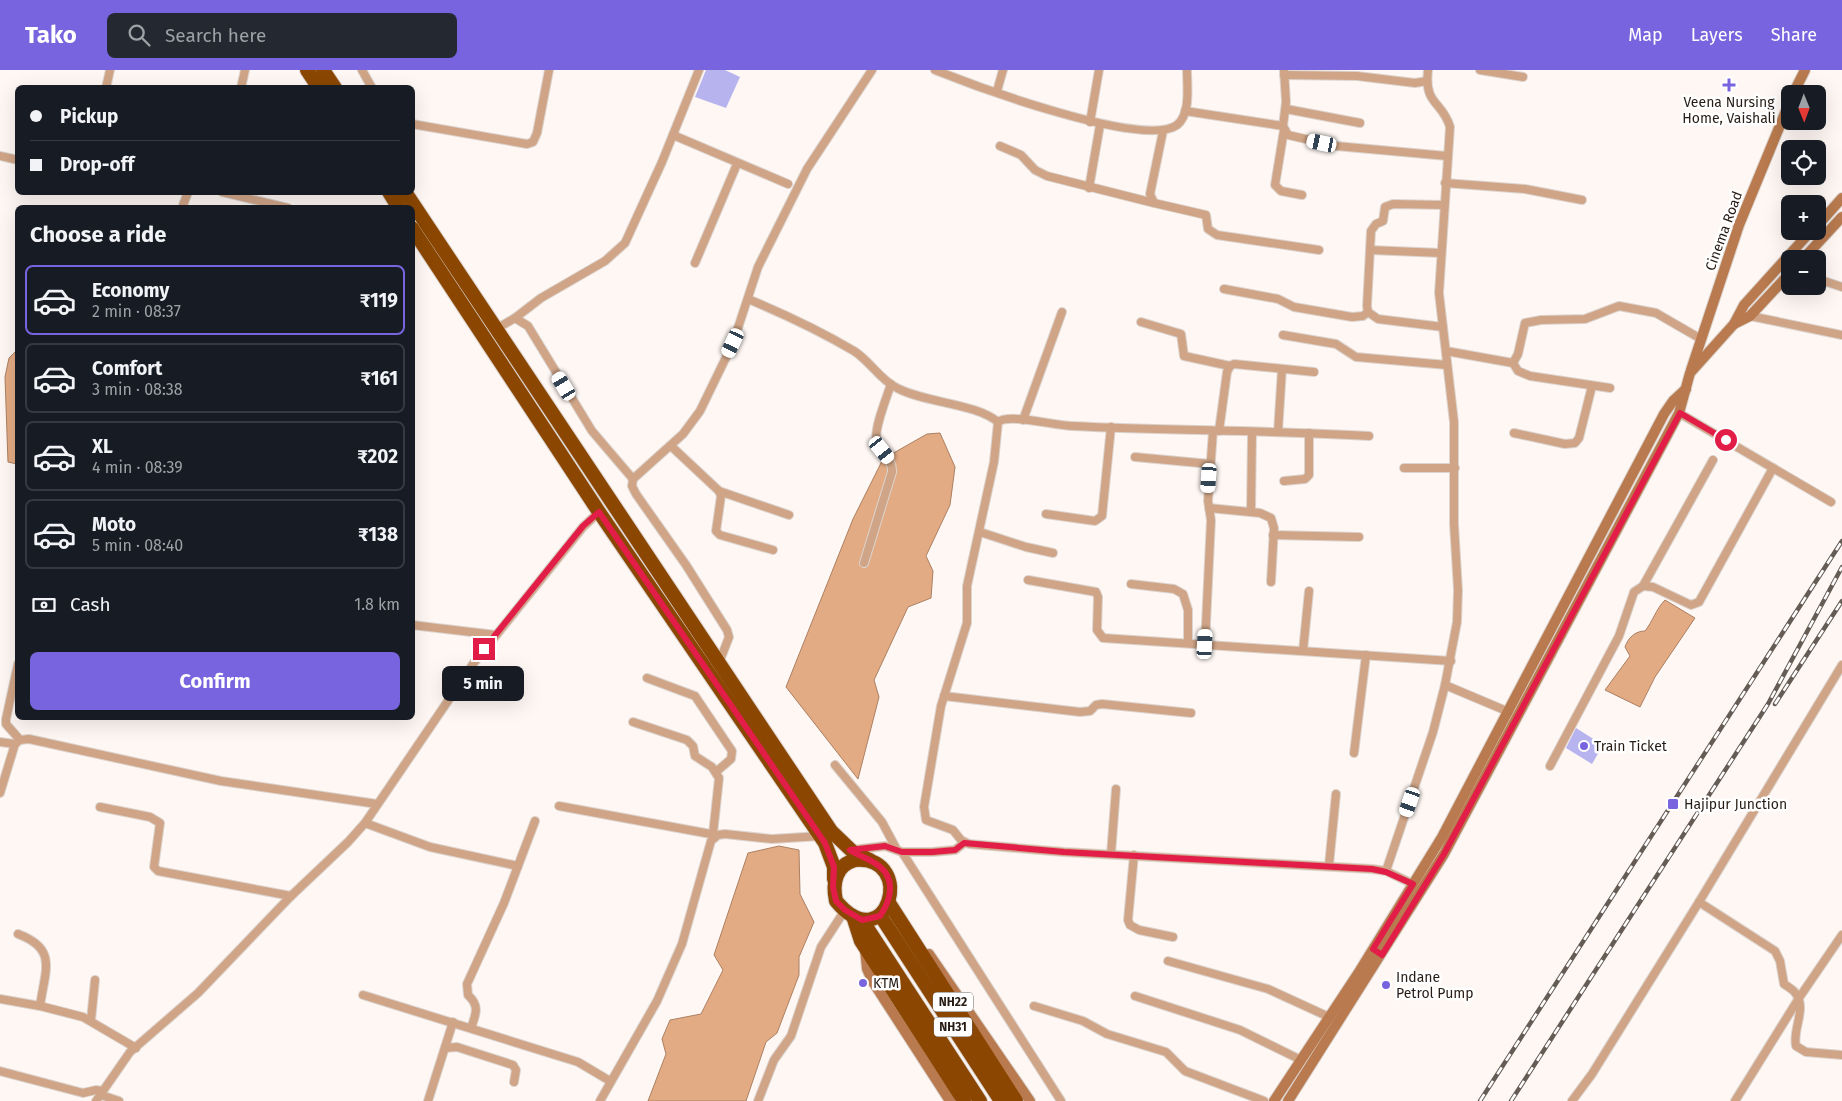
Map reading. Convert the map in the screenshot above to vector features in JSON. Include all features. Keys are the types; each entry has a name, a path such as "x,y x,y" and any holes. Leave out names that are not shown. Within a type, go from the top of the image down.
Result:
{"highway":[{"path":"308,70 317,85"},
{"path":"323,70 333,85"},
{"name":"NH22","path":"415,207 832,832 850,850 870,860 885,872 891,893 889,903 1016,1101"},
{"path":"415,233 599,512 821,836 834,867 836,901 853,915 857,931 865,947 964,1101"},
{"path":"834,879 848,862 870,860"},
{"path":"853,915 880,916 889,903"},
{"name":"NH31","path":"853,915 890,964 980,1101"},
{"name":"NH31","path":"880,916 1001,1101"}],"main road":[{"path":"1798,85 1805,70"},
{"name":"Cinema Road","path":"1378,952 1444,854 1680,413 1690,373 1739,225 1781,123"},
{"path":"1826,216 1842,198"},
{"path":"1811,250 1842,217"},
{"path":"1690,373 1734,324 1744,306 1803,240"},
{"path":"1734,324 1750,316 1781,283"},
{"path":"1288,1101 1378,952 1413,884 1442,838 1664,414 1673,401 1686,389"},
{"path":"898,917 905,921 917,936 1030,1101"},
{"path":"865,947 867,969 873,982 950,1101"},
{"path":"1274,1101 1329,1017 1378,952"}],"street":[{"path":"107,85 110,70"},
{"path":"242,85 245,70"},
{"path":"362,70 370,85"},
{"path":"415,125 528,144 533,142 537,134 549,70"},
{"path":"496,329 515,318 541,298 605,261 625,243 673,135 699,70"},
{"path":"719,663 729,637 727,630 686,565 636,494 632,486 633,480 692,426 733,343 758,267 807,169 872,70"},
{"path":"935,70 1100,125 1163,131 1177,125 1185,111 1188,70"},
{"path":"997,91 1003,70"},
{"path":"1090,122 1099,70"},
{"path":"1386,872 1433,732 1446,685 1451,661 1458,590 1454,524 1454,422 1439,293 1444,183 1450,127 1447,116 1431,100 1427,91 1428,70"},
{"path":"1480,70 1523,77"},
{"path":"1302,195 1281,190 1276,185 1286,109 1284,72 1357,76 1415,83 1427,80"},
{"path":"1286,109 1360,122"},
{"path":"1185,111 1284,128 1295,137 1336,146 1447,156"},
{"path":"1089,188 1100,125"},
{"path":"1154,203 1150,194 1163,131"},
{"path":"673,135 737,164 788,184"},
{"path":"1000,146 1021,155 1040,173 1089,188 1206,215 1208,229 1217,235 1319,250"},
{"path":"0,156 15,159"},
{"path":"696,263 737,164"},
{"path":"1444,183 1525,189 1582,200"},
{"path":"234,195 276,205"},
{"path":"1224,289 1278,298 1294,307 1352,317 1363,316 1368,312 1370,250 1373,226 1383,221 1384,211 1388,205 1444,205"},
{"path":"1370,250 1441,253"},
{"path":"1826,282 1842,287"},
{"path":"748,299 786,315 854,351 891,384 912,394 970,410 998,422 1008,418 1058,426 1369,436"},
{"path":"1514,363 1525,323 1541,320 1585,319 1619,306 1656,313 1701,339"},
{"path":"1023,420 1062,312"},
{"path":"1368,312 1378,319 1443,327"},
{"path":"1750,316 1842,335"},
{"path":"515,318 528,326 592,431 633,480"},
{"path":"1141,322 1182,334 1184,356 1230,366 1314,372"},
{"path":"1283,335 1336,344 1356,357 1447,365"},
{"path":"1446,351 1514,363"},
{"path":"1514,363 1518,371 1530,376 1610,388"},
{"path":"1205,644 1212,520 1209,508 1210,464 1227,372 1230,366"},
{"path":"1278,432 1282,369"},
{"path":"864,563 892,472 890,460 882,450 876,437 891,384"},
{"path":"1514,433 1565,444 1575,443 1579,438 1592,386"},
{"path":"1680,413 1831,502"},
{"path":"964,843 953,830 926,820 924,812 937,723 967,623 968,586 998,438 998,422"},
{"path":"1046,514 1095,521 1102,516 1111,427"},
{"path":"1251,512 1252,432"},
{"path":"1284,481 1305,479 1310,475 1309,433"},
{"path":"671,446 719,491 789,515"},
{"path":"1136,457 1210,464"},
{"path":"1550,766 1619,636 1634,592 1643,586 1713,460"},
{"path":"1404,468 1455,468"},
{"path":"1643,586 1653,587 1691,605 1699,602 1773,468"},
{"path":"719,491 721,496 716,531 720,535 773,550"},
{"path":"1209,508 1251,512 1271,518 1274,535 1271,582"},
{"path":"100,1096 116,1069 136,1048 198,993 291,896 348,842 365,823 473,664 583,526 599,512"},
{"path":"980,532 1026,547 1053,553"},
{"path":"1274,535 1359,537"},
{"path":"1028,580 1096,592 1098,597 1097,630 1103,638 1451,661"},
{"path":"1131,584 1174,589 1183,594 1188,610 1188,643"},
{"path":"1303,650 1309,591"},
{"path":"415,626 496,635"},
{"path":"1354,753 1366,655"},
{"path":"1572,1101 1592,1074 1700,902 1842,665"},
{"path":"15,678 6,724 18,742"},
{"path":"647,678 695,696 732,751 731,759 716,772"},
{"path":"1446,685 1509,712"},
{"path":"944,696 1080,712 1090,711 1096,705 1102,704 1191,713"},
{"path":"600,1101 657,1001 682,944 707,853 715,834 720,786 716,772 695,756 693,746 687,740 633,722"},
{"path":"0,742 18,742 29,739 221,781 377,804"},
{"path":"0,792 18,742"},
{"path":"835,765 882,822 1061,1101"},
{"path":"1111,854 1116,788"},
{"path":"1329,865 1336,794"},
{"path":"559,806 715,834 782,839 821,836"},
{"path":"100,807 150,817 160,822 154,867 158,872 291,896"},
{"path":"471,1028 477,1008 474,1000 468,995 467,984 504,903 534,822"},
{"path":"365,823 430,847 518,866"},
{"path":"850,850 885,846 900,851 932,852 955,850 964,843 1134,856 1329,865 1386,872 1413,884"},
{"path":"1134,856 1128,920 1130,925 1139,930 1173,937"},
{"path":"1700,902 1775,951 1780,961 1784,984 1796,992 1799,998 1800,1006 1794,1039 1796,1046 1806,1052 1842,1055"},
{"path":"758,1101 774,1060 791,1036 821,947 853,915"},
{"path":"18,934 38,943 45,954 46,964 40,1006"},
{"path":"1735,1101 1799,998 1842,935"},
{"path":"1168,961 1268,990 1329,1017"},
{"path":"92,1020 95,980"},
{"path":"363,995 578,1062 610,1081"},
{"path":"1135,996 1240,1030 1301,1060"},
{"path":"0,999 40,1006 92,1020 136,1048"},
{"path":"1034,1006 1083,1021 1107,1034 1166,1052 1185,1071 1264,1101"},
{"path":"428,1101 453,1022"},
{"path":"444,1048 457,1047 513,1065 516,1070 514,1082"},
{"path":"0,1071 83,1093 96,1090 100,1096 119,1101"}],"shaded area":[{"path":"15,352 15,464 8,462 5,377 9,358"},
{"path":"940,433 955,467 950,505 926,556 933,571 931,598 908,607 874,680 879,697 858,779 786,687 853,519 883,459 927,434"},
{"path":"1665,600 1695,618 1655,677 1640,707 1605,690 1630,656 1625,647 1628,641 1635,634 1645,631"},
{"path":"779,846 799,850 800,894 814,922 799,957 799,975 777,1033 766,1042 746,1101 648,1101 666,1054 662,1039 670,1020 701,1014 723,970 714,955 748,853"}],"building":[{"path":"706,70 725,70 740,77 726,108 695,97"},
{"name":"Train Ticket","path":"1576,728 1603,745 1592,764 1566,748"}],"railway":[{"path":"1480,1101 1842,541"},
{"path":"1511,1101 1768,704 1842,567"},
{"path":"1775,704 1842,601"}],"place":[{"name":"Veena Nursing Home, Vaishali","path":"1729,85"},
{"name":"Train Ticket","path":"1584,746"},
{"name":"Hajipur Junction","path":"1673,804"},
{"name":"KTM","path":"863,983"},
{"name":"Indane Petrol Pump","path":"1386,985"}],"route":[{"path":"484,649 583,526 599,512 825,843 834,867 833,887 836,901 853,916 862,920 880,916 889,903 891,893 888,879 880,866 850,850 885,846 902,852 932,852 955,850 964,843 1064,852 1329,865 1386,872 1413,884 1373,949 1382,955 1444,854 1582,592 1680,413 1726,440"}]}
